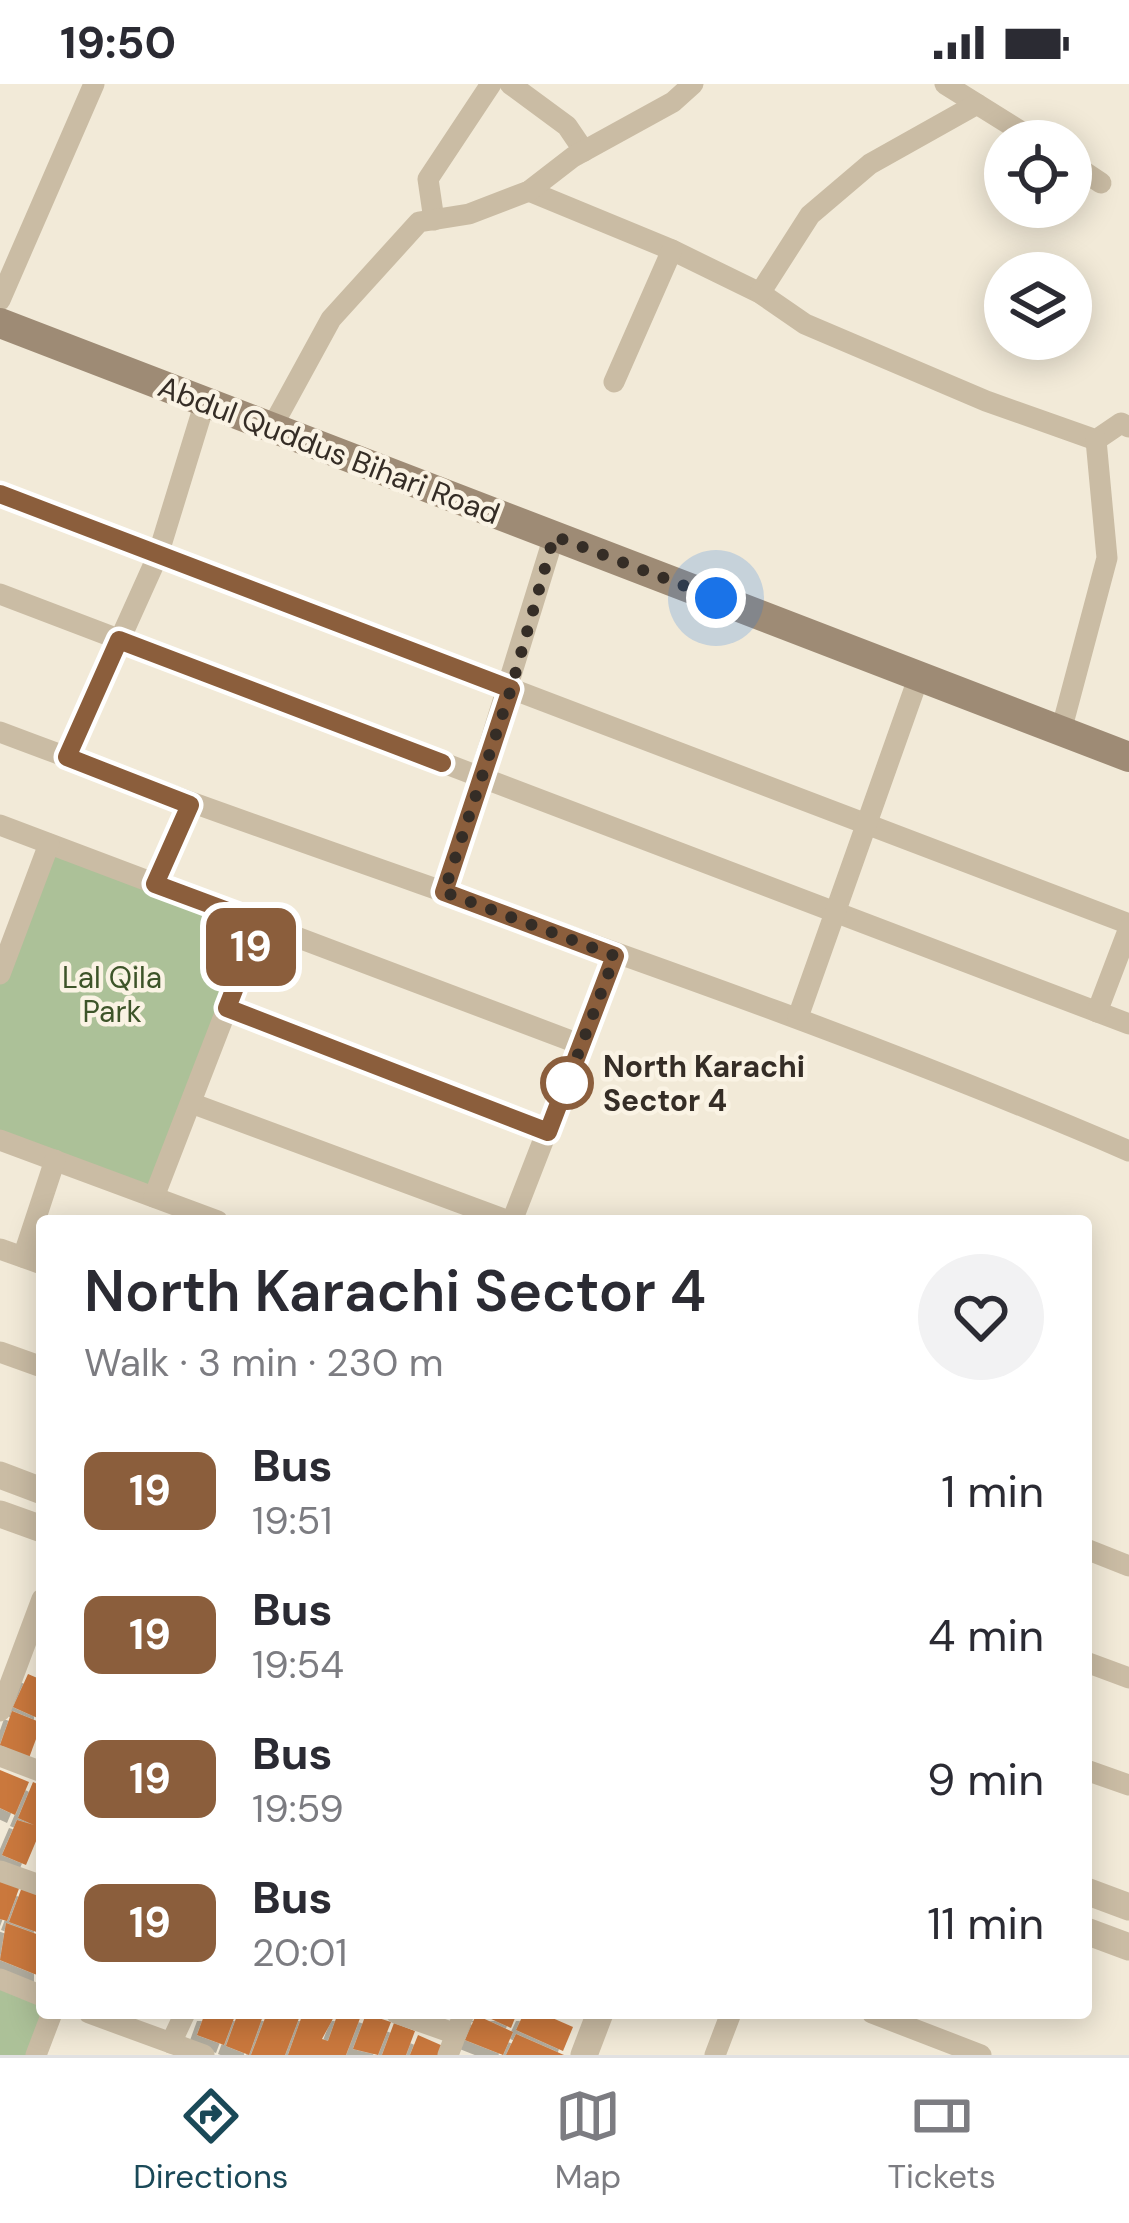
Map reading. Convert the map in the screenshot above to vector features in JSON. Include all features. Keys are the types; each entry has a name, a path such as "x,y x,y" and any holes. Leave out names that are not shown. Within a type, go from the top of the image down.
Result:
{"main road":[{"name":"Abdul Quddus Bihari Road","path":"0,323 1129,757"}],"street":[{"path":"0,300 94,84"},
{"path":"434,220 428,179 491,84"},
{"path":"510,84 567,126 584,151"},
{"path":"272,427 332,319 419,222 469,214 529,191 584,151 673,102 692,84"},
{"path":"945,84 1003,120"},
{"path":"760,292 810,215 870,164 977,104"},
{"path":"1092,177 1101,183"},
{"path":"529,191 760,292 805,323 986,400 1096,440"},
{"path":"614,382 672,250"},
{"path":"67,757 158,554 206,402"},
{"path":"1096,440 1121,423 1129,428"},
{"path":"1061,731 1107,558 1096,440"},
{"path":"0,494 1129,926 1097,1012"},
{"path":"444,892 511,689 554,536"},
{"path":"0,594 1129,1024"},
{"path":"798,1017 919,676"},
{"path":"0,732 190,805 798,1017 1129,1151"},
{"path":"155,884 190,805"},
{"path":"0,825 582,1045"},
{"path":"0,974 9,924 49,844"},
{"path":"154,1197 260,923"},
{"path":"513,1215 615,956"},
{"path":"227,1008 548,1132"},
{"path":"191,1102 495,1215"},
{"path":"0,1140 202,1215"},
{"path":"43,1215 55,1160"},
{"path":"0,1249 33,1261"},
{"path":"0,1352 36,1365"},
{"path":"0,1475 36,1489"},
{"path":"0,1514 36,1527"},
{"path":"1092,1552 1129,1566"},
{"path":"0,1711 31,1662"},
{"path":"1092,1664 1129,1678"},
{"path":"0,1756 36,1770"},
{"path":"1092,1771 1129,1785"},
{"path":"0,1871 36,1884"},
{"path":"1092,1893 1129,1907"},
{"path":"1092,1933 1129,1947"},
{"path":"0,1979 36,1994"},
{"path":"36,2055 50,2019"},
{"path":"105,2019 204,2055"},
{"path":"171,2043 182,2019"},
{"path":"413,2019 456,2034"},
{"path":"584,2055 598,2019"},
{"path":"716,2055 729,2019"},
{"path":"888,2019 981,2055"}],"green space":[{"name":"Lal Qila Park","path":"49,844 260,923 154,1197 0,1140 0,974"},
{"path":"0,1980 36,1994 36,2019 40,2019 36,2055 0,2055"}],"building":[{"path":"28,1674 36,1677 36,1717 13,1707"},
{"path":"12,1711 36,1721 29,1758 0,1745"},
{"path":"0,1770 29,1782 15,1815 0,1808"},
{"path":"36,1783 36,1841 26,1865 2,1855 17,1820 34,1825 18,1818"},
{"path":"0,1879 20,1886 7,1921 0,1919"},
{"path":"22,1887 36,1892 36,1932 9,1922"},
{"path":"6,1923 36,1934 36,1975 0,1960"},
{"path":"203,2019 234,2019 224,2045 197,2035"},
{"path":"236,2019 262,2019 249,2055 226,2046"},
{"path":"265,2019 299,2019 285,2055 251,2055"},
{"path":"301,2019 333,2019 322,2039 328,2041 336,2019 360,2019 346,2055 288,2055"},
{"path":"364,2019 391,2022 378,2055 353,2049"},
{"path":"474,2019 513,2032 503,2055 465,2040"},
{"path":"491,2019 515,2019 511,2028"},
{"path":"521,2019 555,2019 573,2027 563,2051 516,2030"},
{"path":"394,2023 415,2031 406,2055 382,2055"},
{"path":"516,2034 564,2055 506,2055"},
{"path":"418,2035 443,2046 439,2055 410,2055"}],"bus line":[{"name":"19","path":"0,494 511,689 444,892 615,956 548,1132 227,1008 260,923 155,884 190,805 67,757 119,640 442,763"}],"place":[{"name":"North Karachi Sector 4","path":"567,1083"}],"route":[{"path":"567,1083 565,1089 615,956 444,892 511,689 554,536 716,598"}]}
